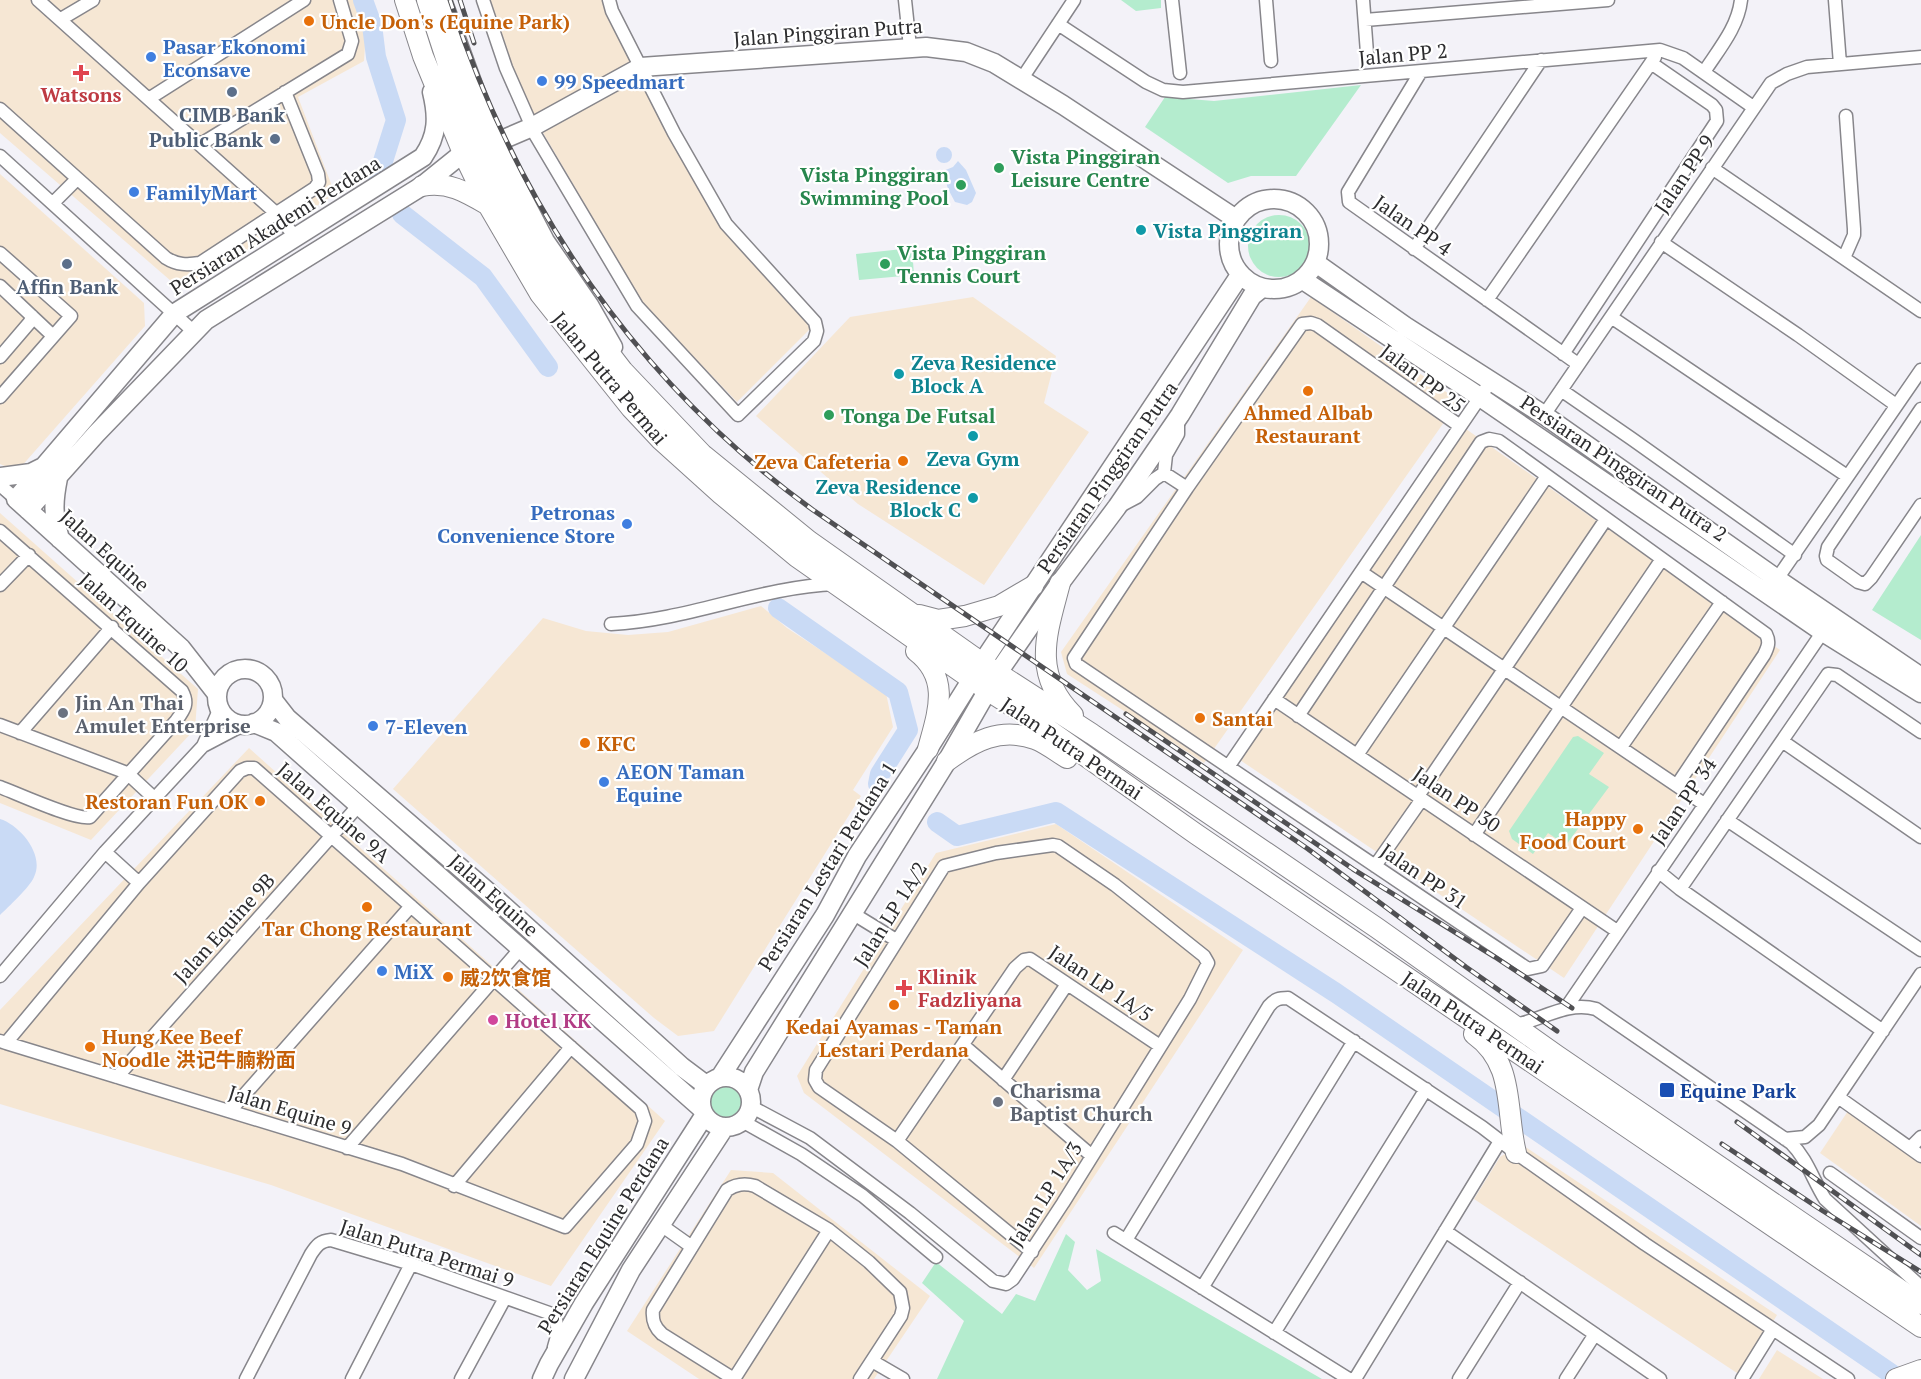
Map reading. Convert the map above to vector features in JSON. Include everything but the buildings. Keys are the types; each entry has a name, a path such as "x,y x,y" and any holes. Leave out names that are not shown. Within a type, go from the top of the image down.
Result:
{"main road":[{"name":"Jalan Putra Permai","path":"405,0 423,56 463,153 488,205 540,294 631,408 660,439 721,494 797,556 864,603 984,677 1092,734 1921,1304"},
{"name":"Jalan Putra Permai","path":"427,0 454,83 472,129 504,195 536,251 559,288 623,371 702,454 809,541 911,613 1036,721 1154,805 1921,1327"},
{"path":"463,153 471,142 472,129"},
{"path":"423,186 450,185 488,205"},
{"path":"1060,583 1047,640 1046,655 1050,684 1059,700 1092,734"},
{"path":"911,613 938,620 965,616 999,606 1033,586"},
{"path":"864,603 875,619 927,660 935,673 939,707 928,750"},
{"path":"947,761 971,744 989,737 1012,734 1035,739 1099,778 1154,805"},
{"path":"1353,941 1396,979 1488,1044 1508,1087 1509,1143"}],"street":[{"path":"38,0 277,214 296,238"},
{"path":"61,19 93,0"},
{"path":"150,98 304,0"},
{"path":"201,144 348,54 352,41 340,0"},
{"path":"442,0 457,45 501,150 545,241 594,314 614,348 623,371"},
{"path":"483,0 507,68 534,131 637,306 738,414 814,340 817,331 815,322 726,224 674,133 612,11 609,0"},
{"path":"905,0 910,47"},
{"path":"1021,80 1074,0"},
{"path":"1172,0 1180,74"},
{"path":"1266,0 1271,61"},
{"path":"1363,0 1367,53"},
{"path":"1365,20 1459,6 1608,0"},
{"path":"1704,72 1732,30 1740,11 1741,0"},
{"path":"1835,0 1840,64"},
{"name":"Jalan PP 2","path":"1058,24 1146,82 1170,91 1183,92 1660,50 1672,53 1704,72 1753,108"},
{"name":"Jalan Pinggiran Putra","path":"501,150 663,65 910,47 966,52 994,63 1236,219"},
{"path":"1487,300 1660,50"},
{"name":"Persiaran Akademi Perdana","path":"52,471 175,313 423,157 436,130 437,112 423,56"},
{"name":"Jalan PP 9","path":"1544,415 1771,83 1786,74 1807,67 1921,57"},
{"path":"1414,249 1541,60"},
{"path":"1563,354 1715,126 1717,115 1712,105 1651,63"},
{"name":"Jalan PP 4","path":"1420,72 1348,192 1349,202 1578,364"},
{"path":"0,109 166,258 180,264 200,263 277,214 315,188 319,182 318,174 285,92"},
{"path":"1844,258 1854,235 1846,116"},
{"name":"Persiaran Akademi Perdana","path":"22,504 52,471 206,320 423,186 463,153"},
{"path":"0,156 193,331"},
{"path":"1712,168 1921,311"},
{"path":"52,203 77,179"},
{"path":"1274,198 1289,201 1302,208 1312,219 1318,233 1320,249 1316,263 1303,280 1290,287 1276,290 1250,283 1240,274 1229,254 1228,242 1236,219 1246,208 1259,201 1274,198"},
{"path":"1661,242 1916,415 1828,547 1827,560 1858,582 1865,584 1921,505"},
{"path":"0,253 71,316 0,397"},
{"name":"Persiaran Pinggiran Putra 2","path":"1316,263 1405,326 1544,415 1921,677"},
{"name":"Persiaran Pinggiran Putra","path":"984,677 1033,586 1240,274"},
{"name":"Persiaran Pinggiran Putra 2","path":"1303,280 1480,397 1823,632 1921,693"},
{"path":"0,286 53,336"},
{"name":"Persiaran Pinggiran Putra","path":"984,677 1060,583 1117,507 1180,416 1252,296 1262,288"},
{"path":"0,357 30,322 32,316"},
{"path":"1611,317 1847,476"},
{"name":"Jalan PP 25","path":"1302,324 1317,325 1460,426 1228,767 1076,664 1074,658 1187,489 1302,324"},
{"path":"1778,579 1921,370"},
{"path":"1460,426 1491,381"},
{"path":"1561,390 1795,555"},
{"path":"1117,507 1137,497 1164,473 1166,455 1178,434 1180,416"},
{"path":"1298,716 1481,442 1489,439 1499,441 1766,634 1768,648 1764,655 1677,785"},
{"path":"1111,469 1122,473 1140,454 1161,442"},
{"path":"0,477 52,471 53,516 61,541"},
{"path":"1164,473 1187,489"},
{"path":"1357,755 1547,476"},
{"name":"Jalan Equine","path":"0,485 181,648 228,675"},
{"path":"1375,866 1606,519"},
{"name":"Jalan Equine 10","path":"0,531 112,627 182,691 186,699 185,709 176,721 127,773 96,811 85,819 0,787"},
{"path":"0,585 29,555"},
{"path":"1474,835 1662,559"},
{"path":"1361,572 1704,804"},
{"path":"611,624 673,617 778,590 837,584"},
{"path":"1621,747 1722,602"},
{"name":"Jalan PP 34","path":"1566,1008 1834,616"},
{"path":"20,733 112,627"},
{"name":"Jalan Equine","path":"181,648 219,701"},
{"path":"0,976 105,852 203,746 268,712 273,700 268,681 259,673 240,669 228,675 221,683 219,701 203,746"},
{"path":"1680,889 1828,674 1837,675 1921,732"},
{"path":"936,1257 863,1196 801,1154 747,1106 736,1078 714,1081 702,1092 703,1112 713,1125 724,1128 735,1125 747,1106 754,1072 947,761 984,677"},
{"name":"Persiaran Lestari Perdana 1","path":"714,1081 825,915 862,849 928,750 984,677"},
{"name":"Jalan PP 30","path":"1274,699 1617,931"},
{"name":"Jalan Equine","path":"273,700 287,718 486,891 682,1067 714,1081"},
{"path":"219,701 232,721 248,724"},
{"name":"Jalan Equine","path":"248,724 276,732 703,1112"},
{"path":"0,725 127,773 154,798"},
{"path":"1782,741 1921,837"},
{"name":"Jalan PP 31","path":"1228,767 1528,969 1542,966 1582,908"},
{"name":"Jalan Equine 9A","path":"3,1042 140,882 240,771 254,768 642,1109 645,1121 637,1144 565,1227"},
{"name":"Jalan Equine 9B","path":"117,1077 359,805"},
{"path":"1727,820 1921,950"},
{"name":"Jalan LP 1A/2","path":"897,1141 819,1086 815,1080 816,1070 944,866 996,853 1058,846 1115,885 1204,956"},
{"path":"105,852 140,882"},
{"path":"1658,871 1680,889 1883,1031"},
{"path":"230,1111 411,906"},
{"path":"852,913 896,940"},
{"path":"346,1148 520,948"},
{"name":"Jalan LP 1A/3","path":"747,1106 810,1138 910,1213 993,1281 1006,1284 1013,1279 1032,1252 1204,974 1208,963 1204,956"},
{"name":"Jalan LP 1A/5","path":"897,1141 1015,968 1024,960 1030,959 1160,1046"},
{"path":"1785,1139 1805,1137 1819,1125 1921,974"},
{"path":"1004,1080 1067,984"},
{"path":"1126,1240 1269,1006 1280,998 1288,998 1509,1143 1645,1244 1848,1379"},
{"path":"1516,1025 1532,1022 1566,1008 1596,1009 1785,1139 1801,1153 1814,1183 1825,1199 1921,1287"},
{"path":"1202,1288 1354,1041"},
{"name":"Jalan Equine 9","path":"3,1042 402,1164 565,1227"},
{"path":"963,1045 1092,1156"},
{"path":"454,1186 571,1047"},
{"path":"1274,1333 1426,1089"},
{"path":"1838,1097 1916,1152 1921,1137"},
{"name":"Persiaran Equine Perdana","path":"544,1375 584,1303 703,1112"},
{"path":"1814,1183 1810,1163 1810,1146 1819,1130 1819,1125"},
{"path":"574,1379 631,1270 724,1128"},
{"path":"897,1141 1032,1252"},
{"path":"1355,1379 1445,1231 1509,1143"},
{"path":"1830,1173 1921,1238"},
{"path":"829,1230 734,1379 662,1334 654,1323 653,1310 727,1190 741,1184 755,1186 829,1230 896,1286 903,1300 901,1316 860,1379"},
{"path":"661,1226 692,1247"},
{"path":"1445,1231 1660,1379"},
{"path":"1114,1233 1349,1379"},
{"name":"Jalan Putra Permai 9","path":"246,1379 318,1244 323,1241 331,1240 411,1264 549,1313"},
{"path":"352,1379 411,1264"},
{"path":"1460,1379 1520,1282"},
{"path":"461,1379 505,1298"},
{"path":"549,1313 569,1311 584,1303"},
{"path":"544,1375 558,1333 556,1320 549,1313"},
{"path":"1742,1379 1773,1329"},
{"path":"1566,1379 1595,1334"},
{"path":"872,1361 903,1379"}],"shaded area":[{"path":"0,0 357,0 366,30 364,61 298,97 335,194 198,283 171,281 0,133"},
{"path":"490,0 602,0 672,143 725,232 811,328 737,402 643,304 535,119 510,60"},
{"path":"0,174 144,303 145,326 20,468 9,468 0,464"},
{"path":"973,297 1056,356 1044,403 1089,432 984,585 858,504 756,416 850,317"},
{"path":"1311,297 1459,401 1204,763 1067,674 1061,652"},
{"path":"1466,429 1780,650 1564,978 1240,760"},
{"path":"0,513 198,689 195,729 91,840 0,803"},
{"path":"761,606 787,628 886,693 893,727 853,790 861,796 714,1031 678,1036 654,1018 393,789 543,618 586,631 628,635 668,632"},
{"path":"249,748 665,1121 551,1286 271,1185 0,1104 0,1010"},
{"path":"1056,824 1243,950 1034,1268 804,1093 797,1076 936,853"},
{"path":"1848,1111 1913,1156 1921,1147 1921,1226 1820,1153"},
{"path":"1521,1144 1777,1315 1740,1375 1474,1199 1500,1157"},
{"path":"731,1170 773,1173 930,1296 874,1379 699,1379 627,1331"},
{"path":"1777,1350 1823,1379 1759,1379"}],"green space":[{"path":"1121,0 1161,0 1161,8 1136,11"},
{"path":"1361,85 1296,176 1251,176 1228,183 1145,127 1165,97 1214,101"},
{"path":"1273,215 1285,215 1301,224 1308,234 1310,246 1308,258 1301,268 1285,277 1273,277 1262,272 1253,263 1248,252 1248,240 1253,229 1262,220"},
{"name":"Vista Pinggiran Tennis Court","path":"912,248 914,275 859,280 856,254"},
{"path":"1921,535 1921,640 1872,610"},
{"path":"1578,736 1604,753 1589,774 1609,787 1566,845 1548,833 1533,854 1512,839 1509,831 1573,737"},
{"path":"726,1083 739,1088 744,1101 739,1114 726,1119 713,1114 708,1101 713,1088"},
{"path":"1066,1234 1075,1242 1068,1270 1087,1290 1101,1281 1096,1249 1322,1379 937,1379 964,1321 922,1283 936,1262 1002,1314 1016,1294 1035,1301"}],"water":[{"name":"Vista Pinggiran Swimming Pool","path":"944,147 950,149 952,155 950,161 944,163 938,161 936,155 938,149"},
{"name":"Vista Pinggiran Swimming Pool","path":"958,161 966,170 976,193 972,202 967,205 955,202 948,189 943,171 953,167"},
{"path":"0,819 8,822 29,842 37,868 28,886 0,915"}],"waterway":[{"path":"363,0 372,25 376,57 396,120 378,177"},
{"path":"402,214 483,277 548,367"},
{"path":"778,608 898,692 908,730 880,774 878,784"},
{"path":"937,822 957,836 1056,812 1336,993 1899,1379"}],"railway":[{"path":"450,0 478,76 510,149 548,218 591,285 638,347 691,406 750,460 813,510 1308,849 1466,967 1557,1031"},
{"path":"460,0 474,43"},
{"path":"1126,714 1353,869 1572,1008"},
{"path":"1737,1122 1921,1255"},
{"path":"1722,1144 1921,1272"}],"place":[{"name":"Uncle Don's (Equine Park)","path":"309,21"},
{"name":"Pasar Ekonomi Econsave","path":"151,57"},
{"name":"Watsons","path":"81,73"},
{"name":"99 Speedmart","path":"542,81"},
{"name":"CIMB Bank","path":"232,92"},
{"name":"Public Bank","path":"275,139"},
{"name":"Vista Pinggiran Leisure Centre","path":"999,168"},
{"name":"Vista Pinggiran Swimming Pool","path":"961,185"},
{"name":"FamilyMart","path":"134,192"},
{"name":"Vista Pinggiran","path":"1141,230"},
{"name":"Affin Bank","path":"67,264"},
{"name":"Vista Pinggiran Tennis Court","path":"885,264"},
{"name":"Zeva Residence Block A","path":"899,374"},
{"name":"Ahmed Albab Restaurant","path":"1308,391"},
{"name":"Tonga De Futsal","path":"829,415"},
{"name":"Zeva Gym","path":"973,436"},
{"name":"Zeva Cafeteria","path":"903,461"},
{"name":"Zeva Residence Block C","path":"973,498"},
{"name":"Petronas Convenience Store","path":"627,524"},
{"name":"Jin An Thai Amulet Enterprise","path":"63,713"},
{"name":"Santai","path":"1200,718"},
{"name":"7-Eleven","path":"373,726"},
{"name":"KFC","path":"585,743"},
{"name":"AEON Taman Equine","path":"604,782"},
{"name":"Restoran Fun OK","path":"260,801"},
{"name":"Happy Food Court","path":"1638,829"},
{"name":"Tar Chong Restaurant","path":"367,907"},
{"name":"MiX","path":"382,971"},
{"name":"威2饮食馆","path":"448,977"},
{"name":"Klinik Fadzliyana","path":"904,988"},
{"name":"Kedai Ayamas - Taman Lestari Perdana","path":"894,1005"},
{"name":"Hotel KK","path":"493,1020"},
{"name":"Hung Kee Beef Noodle 洪记牛腩粉面","path":"90,1047"},
{"name":"Equine Park","path":"1667,1090"},
{"name":"Charisma Baptist Church","path":"998,1102"}]}
